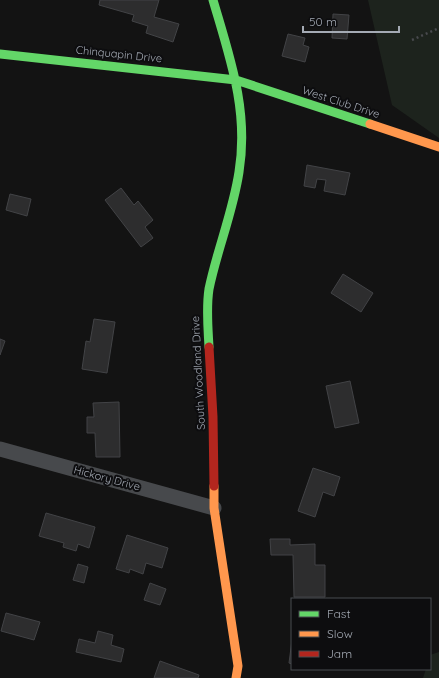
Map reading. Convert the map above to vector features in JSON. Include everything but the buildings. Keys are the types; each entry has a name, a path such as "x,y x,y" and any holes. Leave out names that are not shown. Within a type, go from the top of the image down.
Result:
{"street":[{"name":"South Woodland Drive","path":"212,0 236,80 240,100 242,128 239,172 209,290 207,312 213,417 214,508 238,666 236,678"},
{"name":"Chinquapin Drive","path":"0,54 236,80"},
{"name":"West Club Drive","path":"236,80 439,147"},
{"name":"Hickory Drive","path":"0,449 214,508"}],"path":[{"path":"412,40 439,28"}],"shaded area":[{"path":"368,0 439,0 439,138 392,105"},
{"path":"439,652 439,678 423,678 426,670 431,670 431,655"}],"traffic: fast":[{"path":"209,347 207,311 209,289 233,202 239,172 242,128 236,85 226,43 213,0"},
{"path":"0,54 236,80 370,124"}],"traffic: slow":[{"path":"370,124 439,147"},
{"path":"214,486 214,508 238,666 236,678"}],"traffic: jam":[{"path":"209,347 213,417 214,486"}]}
